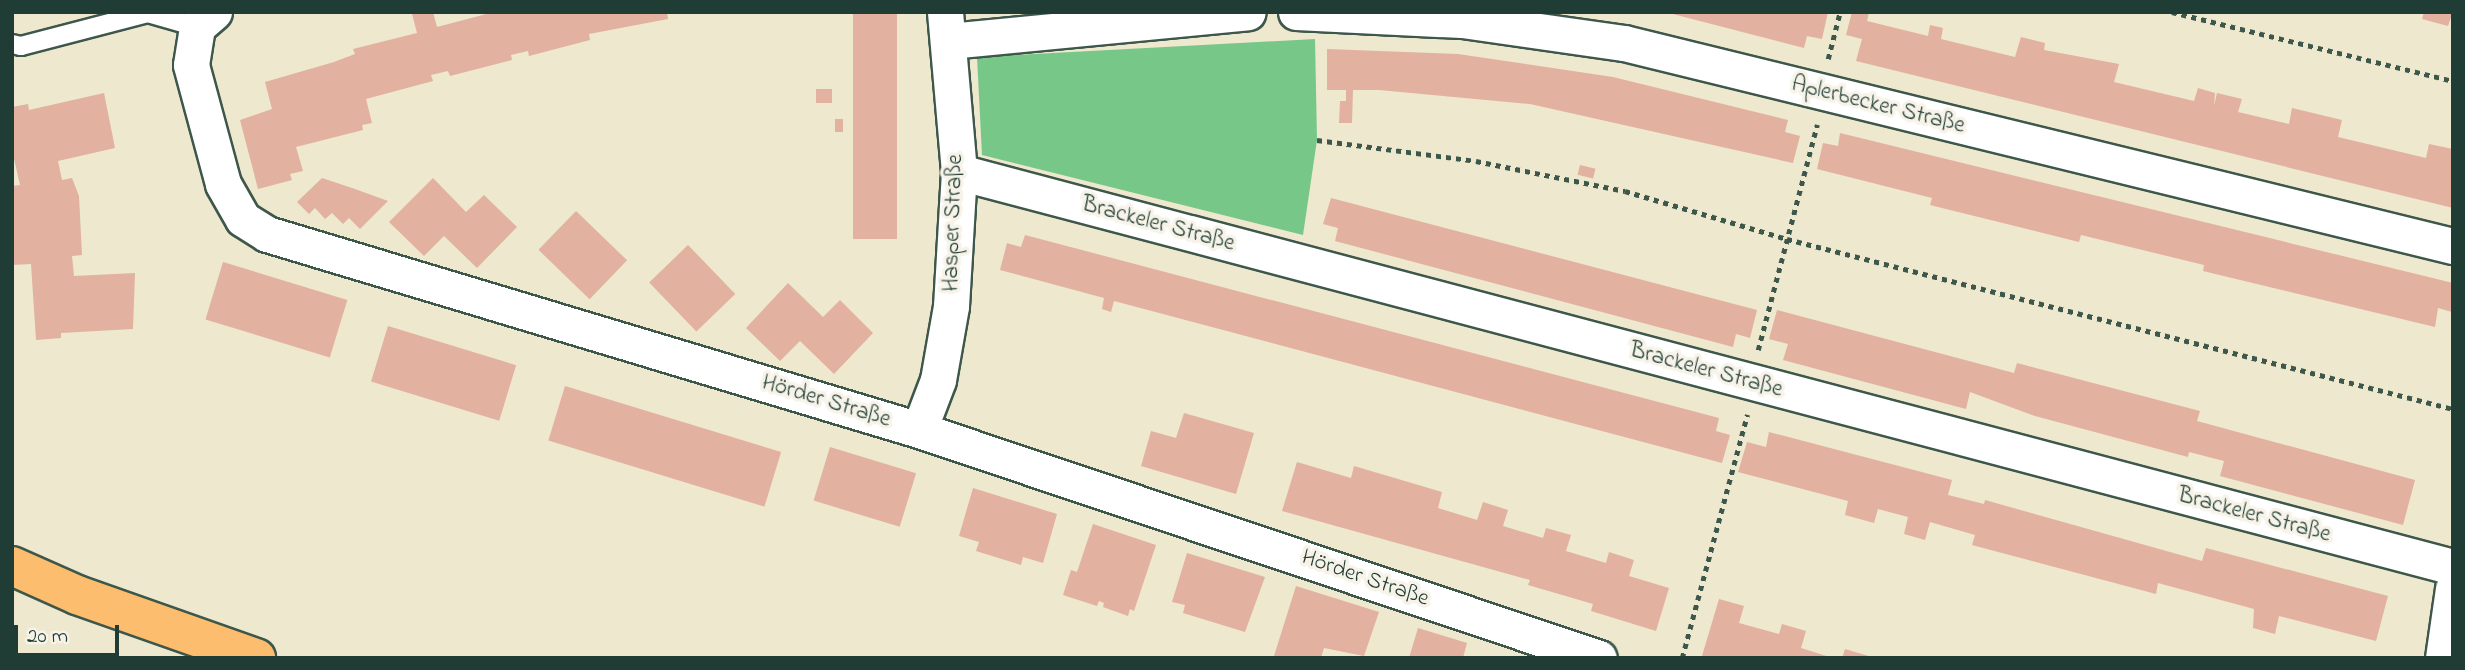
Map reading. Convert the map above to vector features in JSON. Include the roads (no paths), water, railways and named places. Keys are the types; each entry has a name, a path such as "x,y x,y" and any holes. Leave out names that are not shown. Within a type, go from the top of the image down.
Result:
{"highway":[{"path":"12,566 77,594 256,658"}],"street":[{"path":"947,27 1248,12"},
{"name":"Aplerbecker Straße","path":"1296,12 1462,20 1546,30 1697,60 1822,93 2453,246"},
{"name":"Hörder Straße","path":"206,20 191,65 223,184 243,219 267,234 919,430 1599,658"},
{"name":"Hasper Straße","path":"919,430 938,380 951,306 959,172 947,27"},
{"name":"Brackeler Straße","path":"959,172 2453,567"},
{"path":"2442,658 2453,589"}],"lane":[{"path":"12,44 21,46 148,13 206,20"}]}
